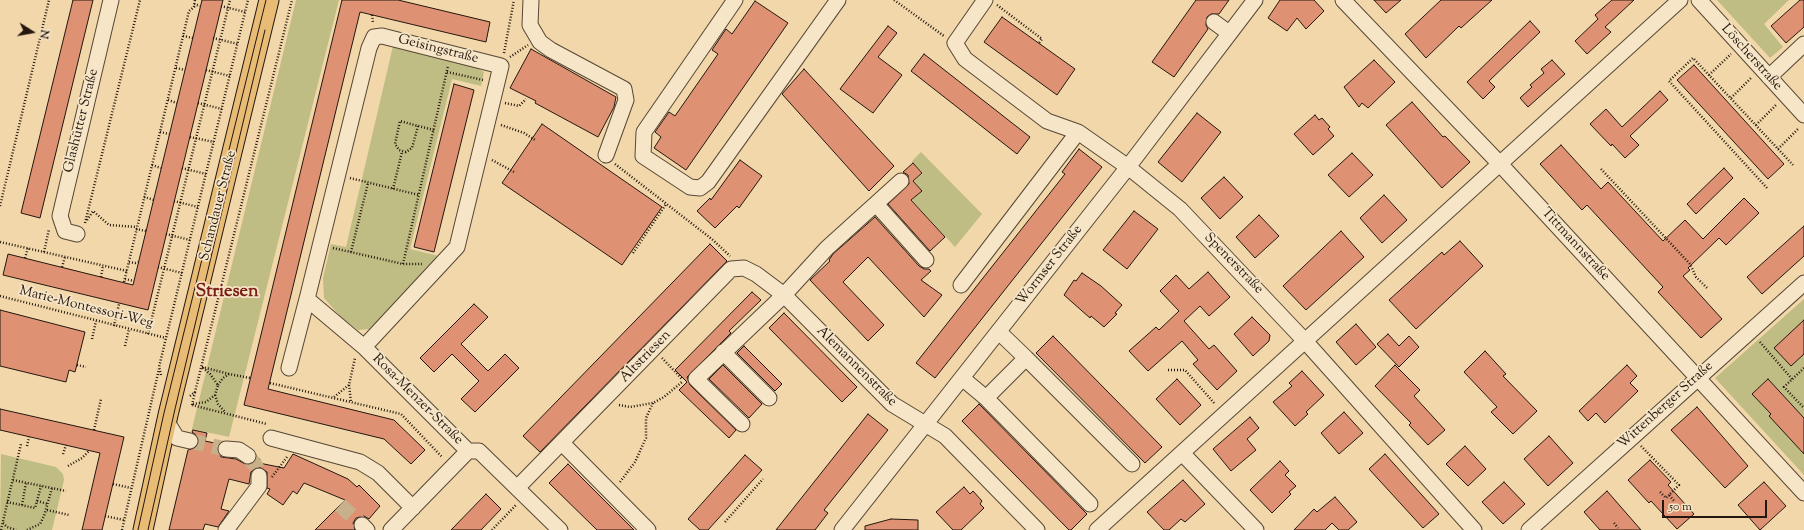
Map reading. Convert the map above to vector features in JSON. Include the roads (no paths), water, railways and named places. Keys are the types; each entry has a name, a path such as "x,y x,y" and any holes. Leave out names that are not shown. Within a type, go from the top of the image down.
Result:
{"main road":[{"name":"Schandauer Straße","path":"142,530 167,418 269,0"}],"street":[{"name":"Glashütter Straße","path":"81,228 65,230 60,216 111,0"},
{"path":"531,0 530,25 540,42 551,50 624,89 626,100 606,155"},
{"path":"735,0 644,132 644,156 690,187 700,188 708,182 838,0"},
{"name":"Wormser Straße","path":"842,530 1128,167 1255,0"},
{"name":"Tittmannstraße","path":"1343,0 1500,164 1804,493"},
{"path":"1097,530 1680,0"},
{"name":"Löscherstraße","path":"1699,0 1804,115"},
{"name":"Spenerstraße","path":"989,2 955,43 965,59 1047,121 1078,132 1128,167 1180,209 1305,341 1474,530"},
{"path":"1214,22 1229,33"},
{"name":"Geisingstraße","path":"307,299 369,48 374,37 382,36 501,66 489,121 457,247 364,347"},
{"path":"1765,73 1804,44"},
{"path":"961,285 1078,132"},
{"path":"742,424 690,380 723,352 784,295 827,248 901,181"},
{"path":"876,204 926,260"},
{"name":"Altstriesen","path":"521,492 562,443 732,269 744,268 750,271 784,295"},
{"name":"Wittenberger Straße","path":"1529,530 1804,283"},
{"name":"Alemannenstraße","path":"784,295 892,404 945,436 1037,530"},
{"path":"289,368 307,299 364,347"},
{"path":"999,332 1132,464"},
{"name":"Rosa-Menzer-Straße","path":"364,347 468,451 479,451 560,530"},
{"path":"723,352 768,398"},
{"path":"986,398 1026,358"},
{"path":"962,378 986,398 1090,504"},
{"path":"167,418 177,438 190,442"},
{"path":"271,438 360,462 378,473 413,508"},
{"path":"562,443 648,530"},
{"path":"226,449 239,450 248,456"},
{"path":"391,530 468,451"},
{"path":"1182,452 1256,530"},
{"path":"226,530 259,481"}],"tunnel":[{"path":"190,441 226,449"},
{"path":"248,456 256,466 259,476"},
{"path":"340,505 362,525"}],"tram line":[{"path":"138,530 164,413 266,0"},
{"path":"148,530 175,409 265,30"}],"district":[{"name":"Striesen","path":"227,293"}]}
